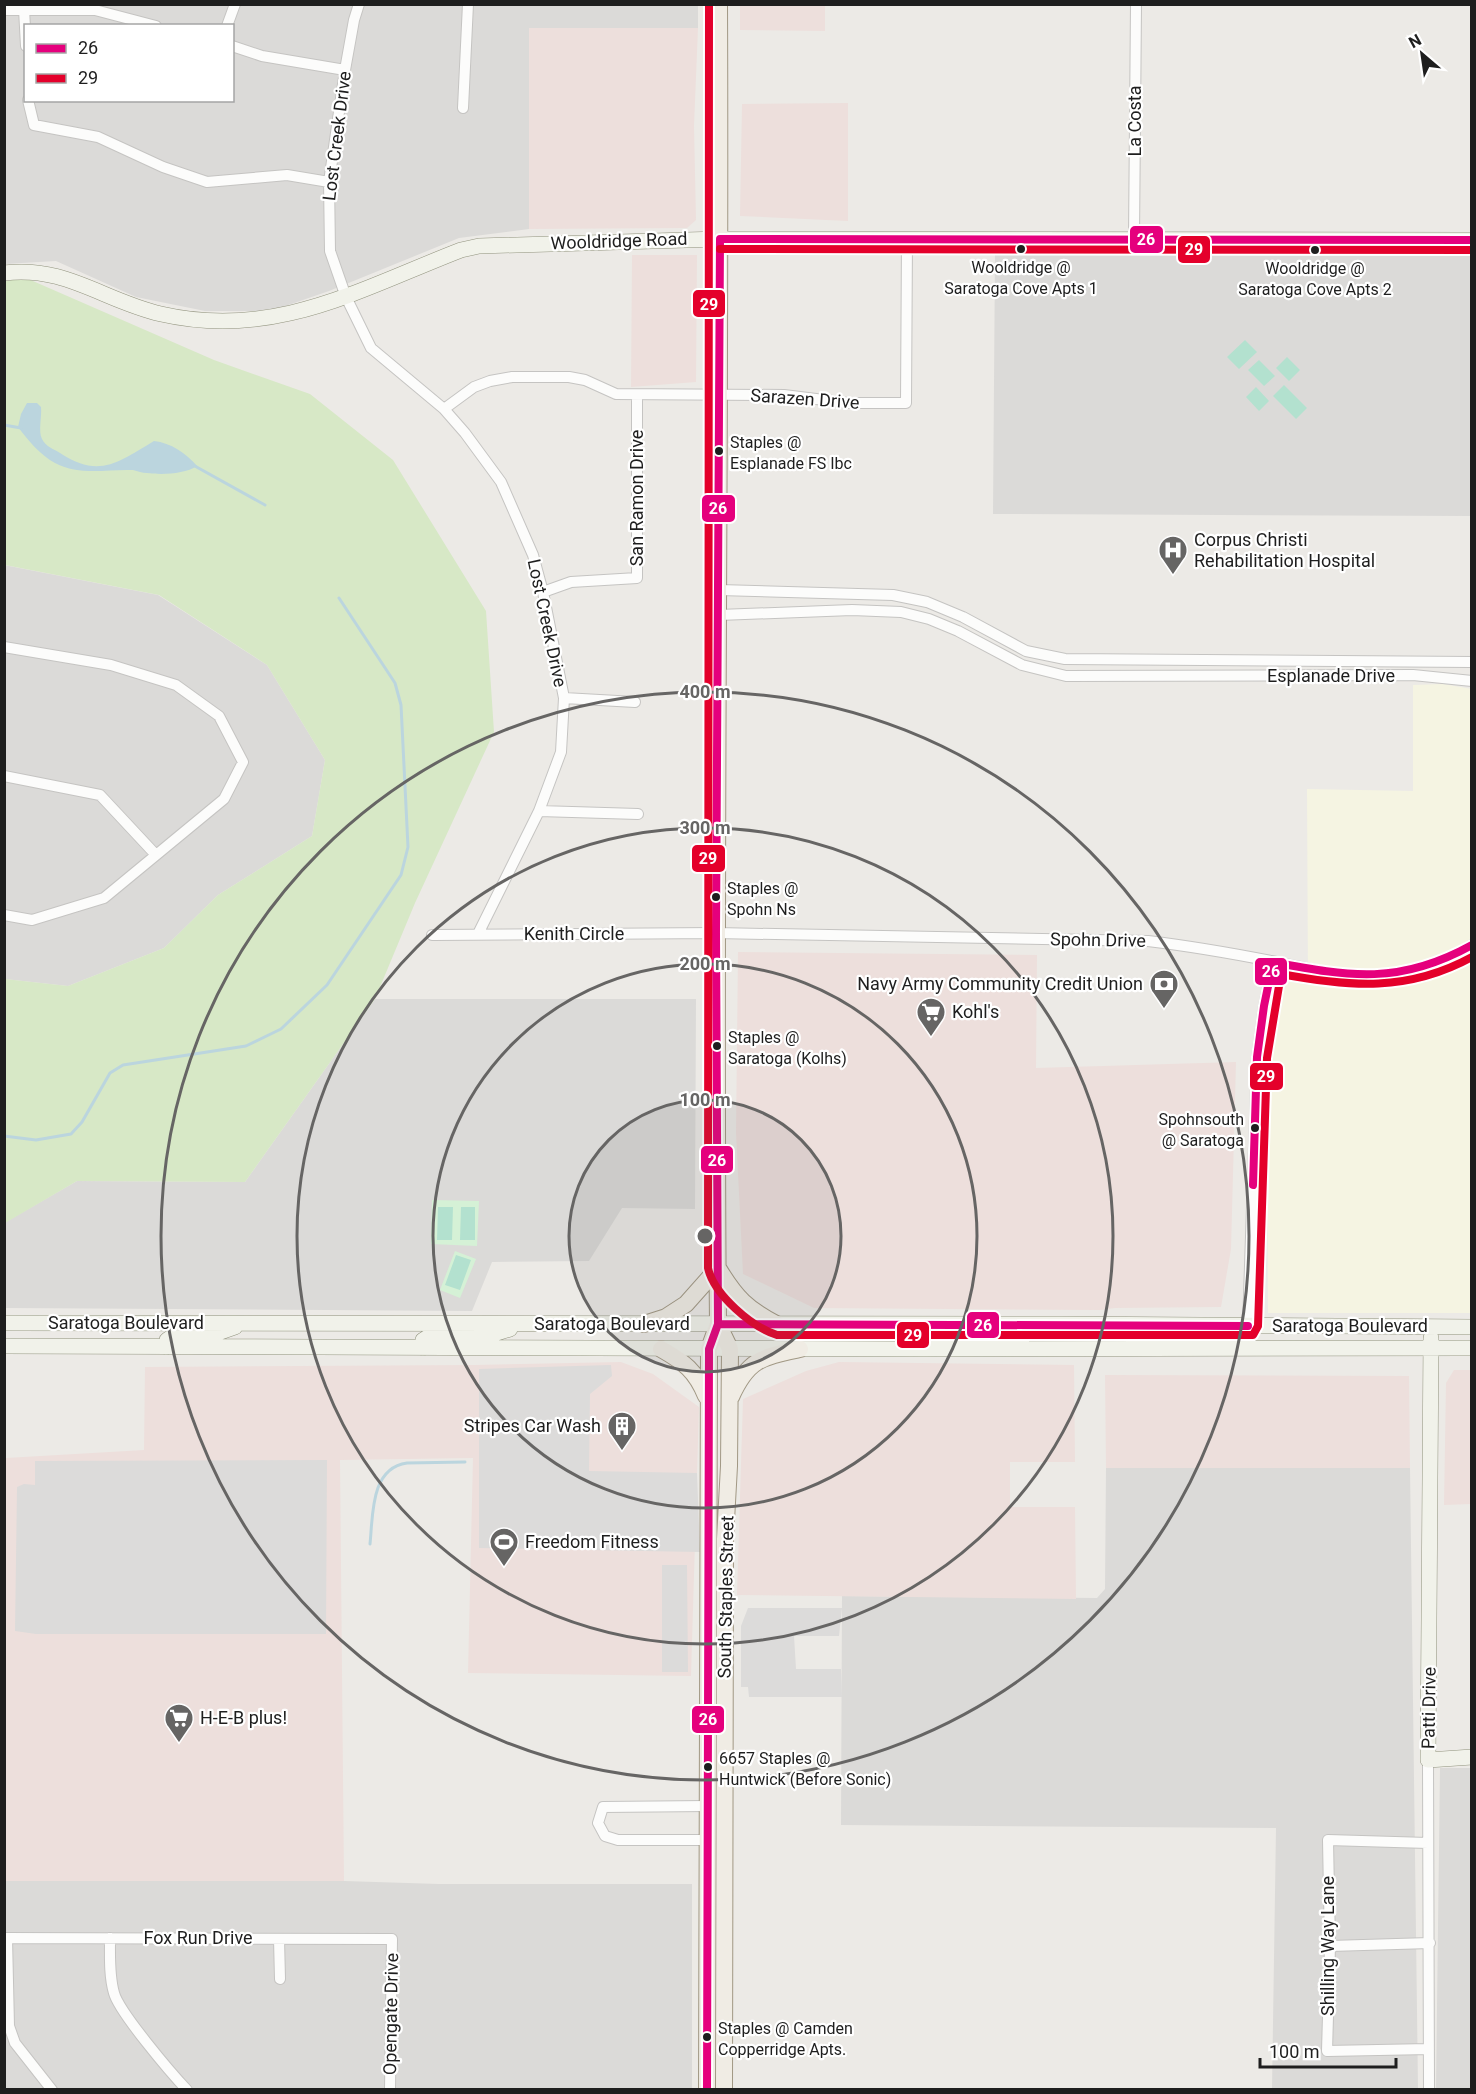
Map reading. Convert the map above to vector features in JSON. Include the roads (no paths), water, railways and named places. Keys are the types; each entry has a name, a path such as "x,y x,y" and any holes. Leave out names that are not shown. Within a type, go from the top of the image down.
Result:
{"main road":[{"name":"South Staples Street","path":"707,2090 708,1402 709,1349 718,1324 716,933 719,615 719,4"},
{"name":"Wooldridge Road","path":"4,273 22,271 47,273 70,280 134,307 189,319 228,321 263,320 323,306 461,250 479,246 720,238 1472,240"},
{"path":"644,1324 666,1317 686,1304 718,1268 740,1300 750,1310 778,1324"},
{"name":"Saratoga Boulevard","path":"4,1323 1058,1324 1472,1327"},
{"path":"71,1346 108,1337 149,1337 158,1331 158,1323"},
{"path":"166,1347 166,1340 176,1334 215,1334 247,1323"},
{"path":"338,1347 366,1337 406,1338 422,1324"},
{"path":"423,1348 423,1340 431,1335 490,1335 527,1324"},
{"name":"South Staples Street","path":"718,1324 730,1349 729,1466 725,1539 724,2090"},
{"path":"924,1349 928,1339 937,1337 1018,1337 1058,1324"},
{"path":"1182,1349 1219,1338 1244,1336 1248,1333 1248,1326"},
{"name":"Patti Drive","path":"1428,1760 1431,1326"},
{"name":"Saratoga Boulevard","path":"4,1346 709,1349 1472,1348"},
{"path":"661,1348 681,1360 694,1372 708,1402"},
{"path":"730,1401 746,1370 761,1359 800,1349"},
{"path":"708,1693 713,1695 717,1710 724,1719"},
{"path":"1428,1760 1472,1757"},
{"path":"707,1915 716,1942 724,1946"},
{"path":"707,1957 715,1959 724,1990"}],"street":[{"path":"228,24 235,4"},
{"name":"Lost Creek Drive","path":"359,4 345,70 329,182 330,251 346,297 371,348 444,409 501,482 533,555 543,591 564,698 561,752 539,811 478,934"},
{"path":"463,108 468,4"},
{"name":"La Costa","path":"1134,238 1136,4"},
{"path":"24,9 25,24"},
{"path":"4,10 95,10 148,24"},
{"path":"234,47 262,56 345,70"},
{"path":"28,102 34,125 98,137 164,167 207,182 286,175 329,182"},
{"name":"Sarazen Drive","path":"444,409 474,387 512,377 569,377 585,380 616,394 718,396 784,394 848,403 906,403 907,238"},
{"name":"San Ramon Drive","path":"543,591 571,582 637,578 637,395"},
{"name":"Esplanade Drive","path":"719,590 893,595 927,602 947,610 1026,651 1065,659 1472,662"},
{"path":"852,595 852,610"},
{"name":"Esplanade Drive","path":"719,615 852,610 901,612 940,623 1022,665 1066,676 1413,675 1472,681"},
{"path":"940,623 947,610"},
{"path":"4,647 111,665 176,685 219,716 243,762 224,799 104,898 32,920 4,915"},
{"path":"1103,661 1103,676"},
{"name":"Esplanade Drive","path":"1249,661 1249,676"},
{"name":"Esplanade Drive","path":"1413,661 1413,675"},
{"path":"564,698 635,702"},
{"path":"4,776 100,795 156,855"},
{"path":"539,811 638,814"},
{"name":"Kenith Circle","path":"432,935 716,933"},
{"name":"Spohn Drive","path":"716,933 1148,940 1203,947 1325,973 1376,976 1427,966 1458,954 1472,945"},
{"path":"1248,1326 1257,1057 1273,962"},
{"name":"Patti Drive","path":"1428,1760 1429,2090"},
{"path":"707,1806 603,1807 598,1823 605,1836 618,1840 707,1840"},
{"name":"Shilling Way Lane","path":"1428,1843 1328,1840 1330,1946 1327,2051 1429,2049"},
{"path":"6,1938 9,2026 15,2043 50,2089"},
{"name":"Fox Run Drive","path":"6,1938 392,1939"},
{"path":"110,1938 111,1981 115,1996 123,2011 187,2090"},
{"path":"279,1939 280,1979"},
{"name":"Opengate Drive","path":"390,2090 392,1939"},
{"path":"1330,1946 1430,1943"}],"water":[{"path":"27,403 37,403 41,407 40,432 44,442 50,448 74,461 86,465 108,465 154,441 178,449 197,466 180,472 159,474 133,470 84,471 64,467 44,456 18,427"}],"waterway":[{"path":"4,425 21,428"},
{"path":"193,465 265,505"},
{"path":"4,1136 36,1140 71,1134 82,1122 110,1073 123,1065 246,1046 281,1029 327,985 401,875 408,847 401,705 395,683 339,598"},
{"path":"370,1544 373,1507 380,1483 386,1474 395,1467 407,1463 465,1462"}],"place":[{"name":"Wooldridge @ Saratoga Cove Apts 1","path":"1021,249"},
{"name":"Wooldridge @ Saratoga Cove Apts 2","path":"1315,250"},
{"name":"Staples @ Esplanade FS Ibc","path":"719,451"},
{"name":"Corpus Christi Rehabilitation Hospital","path":"1173,576"},
{"name":"Staples @ Spohn Ns","path":"716,897"},
{"name":"Navy Army Community Credit Union","path":"1164,1010"},
{"name":"Kohl's","path":"931,1038"},
{"name":"Staples @ Saratoga (Kolhs)","path":"717,1046"},
{"name":"Spohnsouth @ Saratoga","path":"1255,1128"},
{"name":"Stripes Car Wash","path":"622,1452"},
{"name":"Freedom Fitness","path":"504,1568"},
{"name":"H-E-B plus!","path":"179,1744"},
{"name":"6657 Staples @ Huntwick (Before Sonic)","path":"708,1767"},
{"name":"Staples @ Camden Copperridge Apts.","path":"707,2037"}]}
